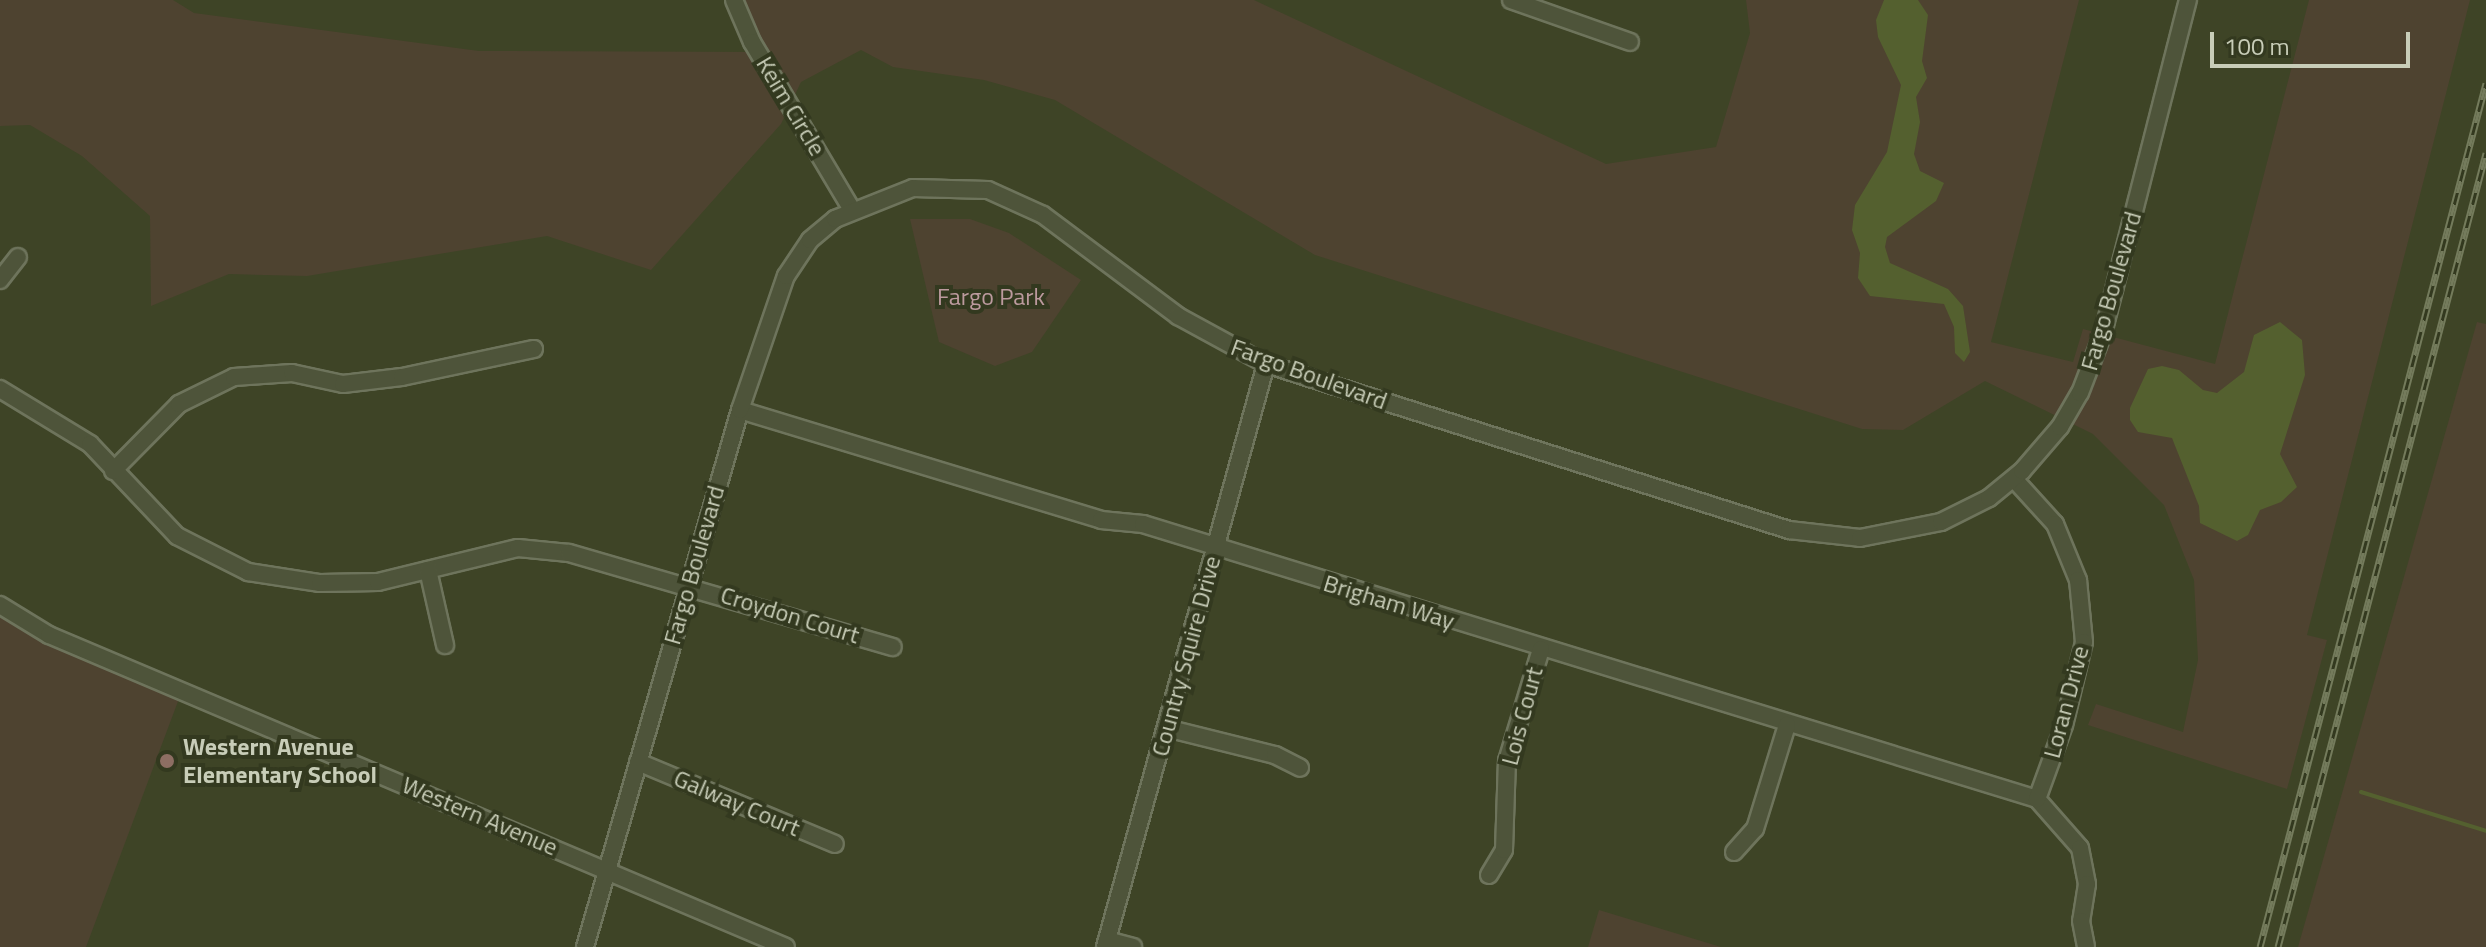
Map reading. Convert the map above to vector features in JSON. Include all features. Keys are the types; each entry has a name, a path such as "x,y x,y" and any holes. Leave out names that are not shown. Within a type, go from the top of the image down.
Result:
{"street":[{"name":"Keim Circle","path":"734,0 752,42 852,210"},
{"path":"1511,0 1630,42"},
{"name":"Fargo Boulevard","path":"585,947 687,584 740,410 786,276 810,240 852,210 913,188 988,190 1043,215 1178,316 1266,364 1789,530 1860,538 1941,522 1989,498 2014,479 2060,427 2080,393 2103,333 2188,0"},
{"path":"0,280 18,257"},
{"path":"113,471 179,404 234,377 292,373 343,384 402,377 534,349"},
{"name":"Country Squire Drive","path":"1106,944 1266,364"},
{"name":"Croydon Court","path":"0,389 90,444 177,536 248,572 320,583 378,582 518,548 569,553 687,584 893,647"},
{"name":"Brigham Way","path":"740,410 1101,520 1143,524 1787,725 2037,799"},
{"name":"Loran Drive","path":"2014,479 2055,524 2078,580 2084,642 2064,725 2037,799"},
{"path":"428,570 445,645"},
{"name":"Western Avenue","path":"0,605 49,635 786,947"},
{"name":"Lois Court","path":"1489,875 1504,850 1507,761 1541,649"},
{"path":"1734,852 1755,829 1787,725"},
{"path":"1166,728 1275,755 1300,768"},
{"name":"Galway Court","path":"638,762 835,844"},
{"path":"2037,799 2080,848 2087,884 2081,921 2086,947"},
{"path":"1106,944 1133,947"}],"green space":[{"path":"0,0 173,0 194,13 479,51 757,52 734,0 1254,0 1606,164 1716,147 1750,33 1746,0 2079,0 1991,342 2073,362 2083,329 2215,364 2309,0 2470,0 2307,635 2327,640 2287,789 2088,725 2096,704 2183,732 2198,660 2194,580 2164,505 2093,434 1985,381 1903,430 1862,429 1315,255 1055,100 984,80 893,67 861,50 801,82 781,124 651,270 547,236 307,276 229,274 151,306 150,216 82,156 30,125 0,126"},
{"name":"Fargo Park","path":"910,219 970,219 1009,233 1081,280 1032,352 995,366 939,342"},
{"path":"2477,322 2486,324 2486,947 2298,947"},
{"path":"0,612 180,696 86,947 0,947"},
{"path":"1599,910 1721,947 1588,947"}],"shaded area":[{"path":"1884,0 1918,0 1928,15 1922,61 1927,78 1916,97 1920,122 1914,154 1920,171 1944,183 1936,201 1887,237 1885,247 1890,263 1948,289 1963,306 1970,352 1964,362 1955,353 1954,327 1944,304 1870,296 1858,278 1860,253 1852,230 1855,205 1887,152 1901,85 1878,37 1876,20"},
{"path":"2280,322 2302,340 2305,375 2280,454 2297,487 2281,502 2260,510 2248,535 2237,541 2200,523 2199,506 2172,438 2138,432 2130,420 2130,408 2148,369 2162,366 2179,370 2203,390 2217,393 2244,372 2254,335"}],"waterway":[{"path":"2361,792 2486,831"}],"railway":[{"path":"2260,947 2486,83"},
{"path":"2278,947 2486,153"}],"place":[{"name":"Western Avenue Elementary School","path":"167,761"}]}
